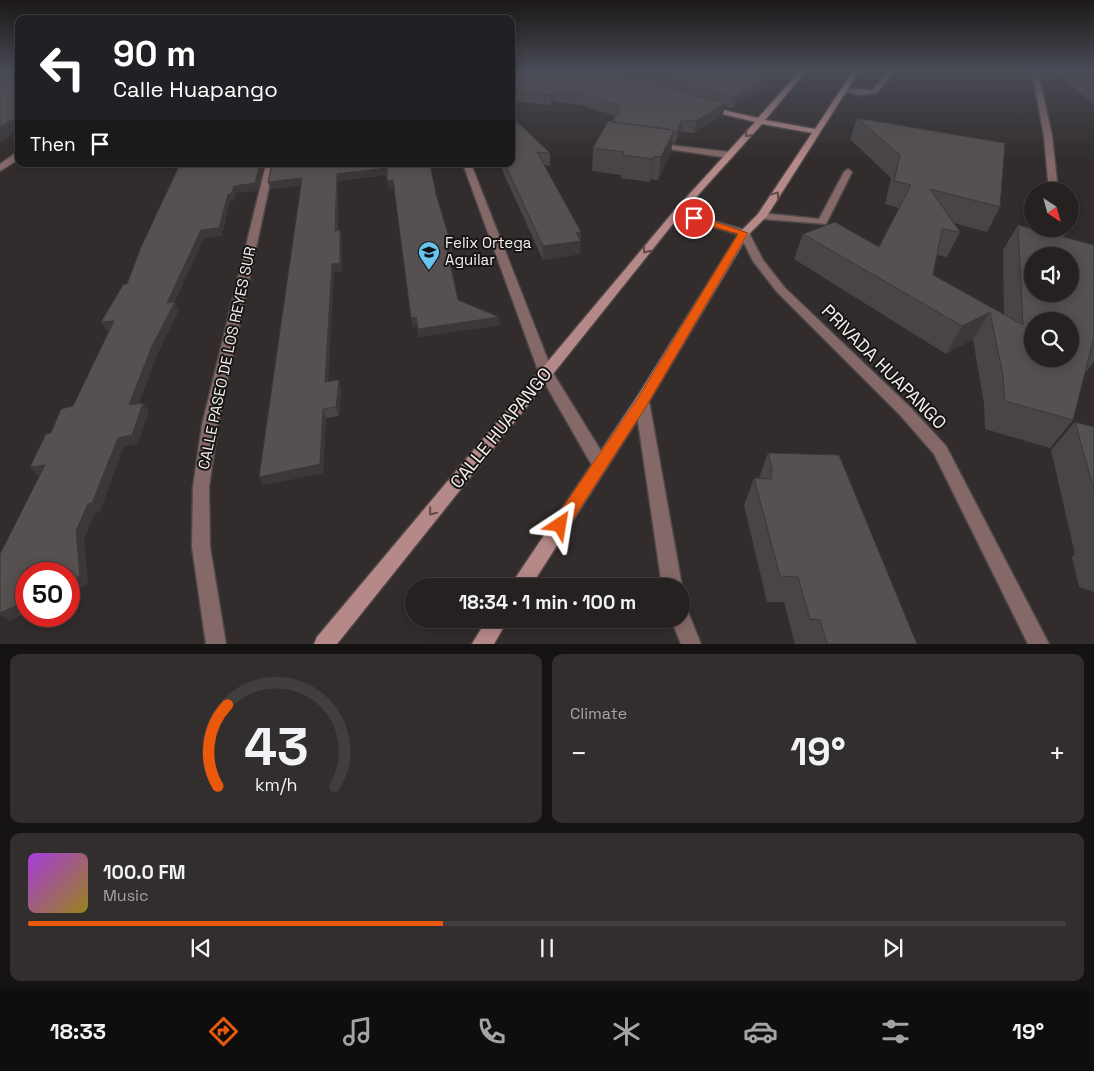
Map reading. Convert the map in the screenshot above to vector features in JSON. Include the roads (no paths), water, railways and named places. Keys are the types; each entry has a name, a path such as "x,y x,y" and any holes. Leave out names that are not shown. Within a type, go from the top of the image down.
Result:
{"main road":[{"name":"CALLE HUAPANGO","path":"324,644 677,212 777,101"},
{"path":"525,578 642,401 744,233 762,216 838,101"},
{"path":"698,105 760,121 818,132"},
{"path":"482,644 492,628"}],"street":[{"path":"1041,101 1048,136 1053,182"},
{"path":"646,144 729,155"},
{"path":"0,168 15,158"},
{"name":"CALLE PASEO DE LOS REYES SUR","path":"216,644 201,547 201,487 210,425 269,167"},
{"path":"468,167 546,373 600,464"},
{"path":"762,216 822,222 848,172"},
{"path":"677,212 744,233"},
{"name":"PRIVADA HUAPANGO","path":"744,233 758,261 781,290 906,412 940,450 1040,644"},
{"path":"1059,238 1059,245"},
{"path":"642,401 671,578"},
{"path":"684,628 690,644"}],"place":[{"name":"Felix Ortega Aguilar","path":"429,271"}]}
